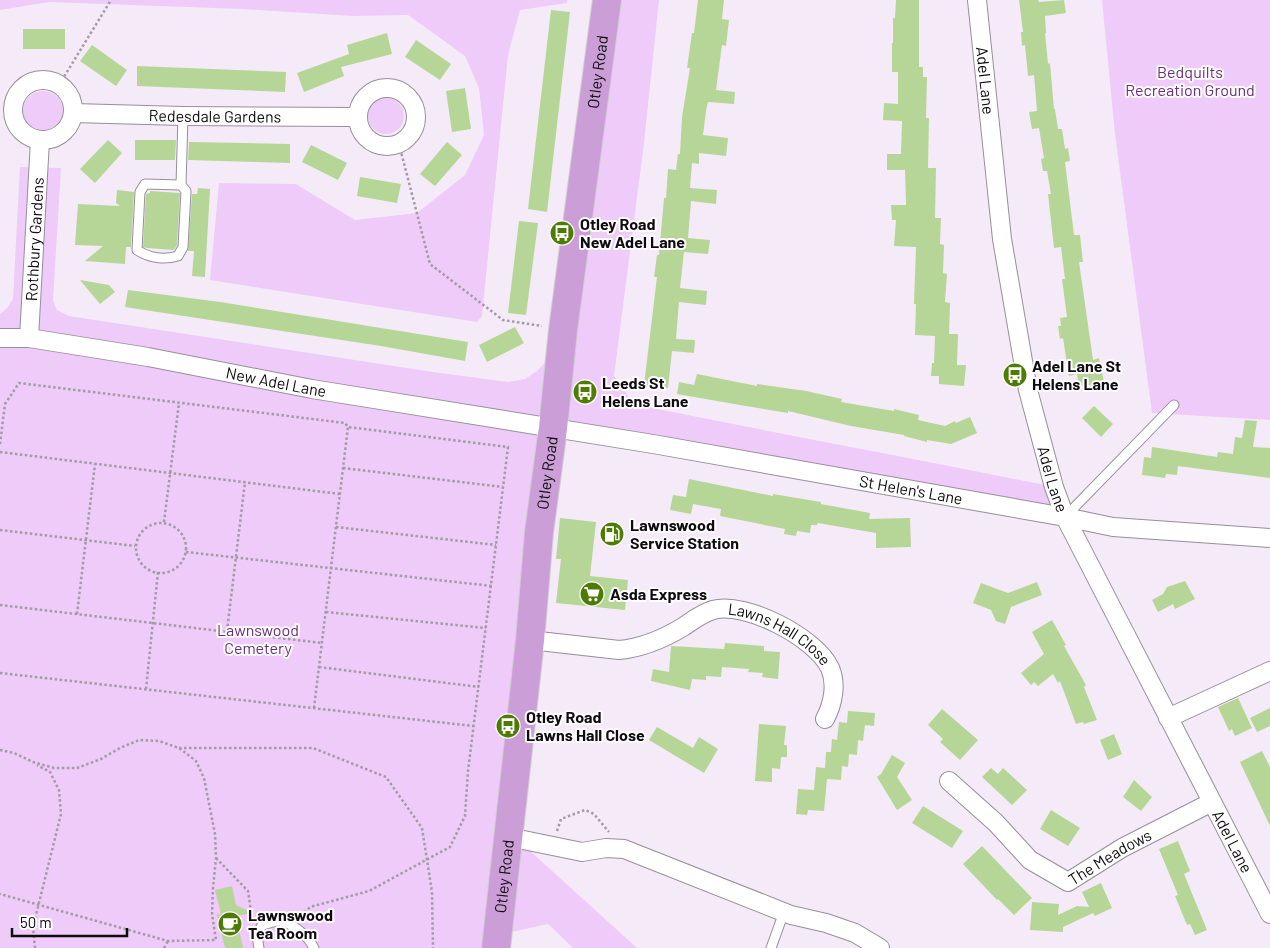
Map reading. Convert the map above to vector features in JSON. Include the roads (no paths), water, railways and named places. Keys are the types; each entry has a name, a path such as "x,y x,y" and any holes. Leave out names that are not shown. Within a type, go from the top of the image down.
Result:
{"highway":[{"name":"Otley Road","path":"496,948 510,837 539,532 553,428 563,330 607,0"}],"street":[{"name":"Adel Lane","path":"977,0 1002,239 1028,390 1054,487 1065,517 1270,914"},
{"path":"41,80 51,81 59,85 70,98 73,113 70,123 64,131 52,139 40,140 26,135 6,106 24,87 41,80"},
{"path":"382,88 396,89 405,93 415,106 416,121 411,134 399,144 389,146 377,144 368,139 361,129 358,117 362,102 372,91 382,88"},
{"name":"Redesdale Gardens","path":"73,113 358,117"},
{"name":"Rothbury Gardens","path":"29,338 40,140"},
{"name":"New Adel Lane","path":"0,338 29,338 148,357 312,388 553,428"},
{"name":"St Helen's Lane","path":"553,428 1113,527 1270,538"},
{"name":"Lawns Hall Close","path":"530,640 619,650 633,649 664,637 699,616 713,610 730,608 747,612 770,620 809,642 830,667 834,678 832,700 830,711 825,719"},
{"path":"1168,718 1270,671"},
{"name":"The Meadows","path":"949,781 996,823 1030,860 1068,882 1122,848 1212,802"},
{"path":"510,837 582,852 606,848 624,849 784,912 855,933 880,948"}],"lane":[{"path":"181,184 145,184 140,192 137,250 146,256 169,258 178,256 184,247 186,191 181,184 183,116"},
{"path":"1065,517 1174,405"},
{"path":"771,948 784,912"},
{"path":"259,948 257,936 262,925 277,921 292,925 310,941 314,948"}],"place":[{"name":"Otley Road New Adel Lane","path":"562,233"},
{"name":"Adel Lane St Helens Lane","path":"1015,375"},
{"name":"Leeds St Helens Lane","path":"585,392"},
{"name":"Lawnswood Service Station","path":"612,534"},
{"name":"Asda Express","path":"592,594"},
{"name":"Otley Road Lawns Hall Close","path":"508,726"},
{"name":"Lawnswood Tea Room","path":"230,924"}],"park label":[{"name":"Bedquilts Recreation Ground","path":"1190,81"},
{"name":"Lawnswood Cemetery","path":"258,639"}]}
